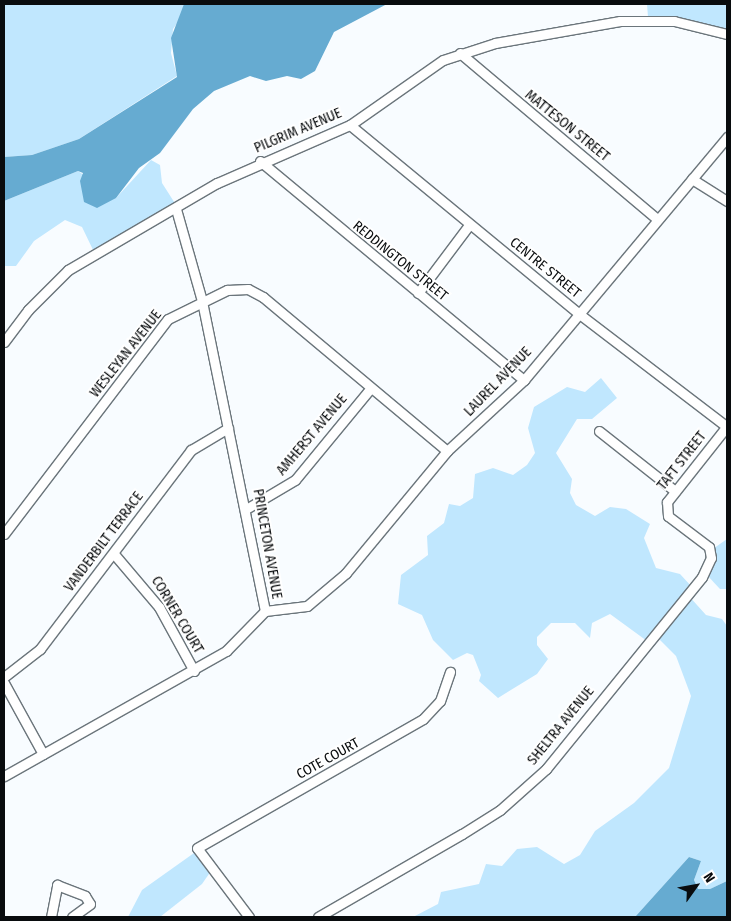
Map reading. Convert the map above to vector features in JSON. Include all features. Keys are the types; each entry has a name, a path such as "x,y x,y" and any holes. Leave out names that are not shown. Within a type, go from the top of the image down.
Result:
{"street":[{"name":"PILGRIM AVENUE","path":"4,342 28,310 68,270 260,161 350,125 460,54 635,20 674,21 727,34"},
{"name":"MATTESON STREET","path":"460,54 657,219"},
{"name":"CENTRE STREET","path":"350,125 578,313 727,426"},
{"name":"LAUREL AVENUE","path":"265,611 307,606 324,596 447,451 524,380 578,313 727,137"},
{"name":"REDDINGTON STREET","path":"260,161 524,380"},
{"path":"692,179 727,201"},
{"name":"PRINCETON AVENUE","path":"4,776 194,671 226,651 265,611 246,509 202,301 176,209"},
{"path":"418,293 470,225"},
{"name":"WESLEYAN AVENUE","path":"4,534 168,319 227,290 256,293 447,451"},
{"name":"AMHERST AVENUE","path":"246,509 295,480 370,389"},
{"name":"TAFT STREET","path":"710,558 709,547 668,516 667,502 727,426"},
{"name":"VANDERBILT TERRACE","path":"4,677 40,650 191,450 228,428"},
{"path":"600,431 675,491"},
{"name":"CORNER COURT","path":"114,554 155,601 194,671"},
{"name":"SHELTRA AVENUE","path":"318,917 492,814 546,769 702,577 710,558"},
{"name":"COTE COURT","path":"249,917 198,848 423,719 440,701 450,672"},
{"path":"4,683 43,754"},
{"path":"51,917 57,885 85,896 90,904 72,917"}],"shaded area":[{"path":"4,4 184,4 182,16 173,29 171,53 177,76 79,139 32,155 4,157"},
{"path":"184,4 387,4 334,32 315,71 301,79 287,76 266,81 250,76 214,91 193,109 160,153 139,168 116,198 97,208 84,202 80,181 83,173 78,171 4,201 4,157 32,155 79,139 177,77 171,38"},
{"path":"647,4 727,4 727,34 648,17"},
{"path":"151,160 160,165 162,183 178,208 95,254 82,227 65,220 34,241 16,266 4,266 4,201 78,171 116,198"},
{"path":"601,378 617,398 592,419 577,419 556,453 572,479 570,493 576,505 595,516 610,507 626,509 650,524 644,538 656,568 680,574 692,587 688,595 706,615 722,619 727,626 727,881 710,889 697,889 694,880 701,861 689,857 635,917 413,917 438,904 441,892 479,884 486,864 502,866 517,849 537,847 564,864 580,855 595,831 634,803 669,768 691,696 676,656 655,635 647,641 610,614 592,623 590,638 575,623 551,623 537,637 537,645 548,659 537,674 498,698 479,681 481,675 473,655 467,653 453,660 433,640 422,615 398,604 401,575 428,555 427,536 444,523 449,504 460,506 473,498 475,474 493,468 513,475 527,465 535,453 528,428 534,407 567,387 585,392"},
{"path":"727,539 727,589 720,589 706,574 710,551"},
{"path":"194,853 211,871 202,884 160,917 128,917 142,890"},
{"path":"689,857 701,861 694,880 698,889 710,889 727,881 727,916 635,917"}]}
